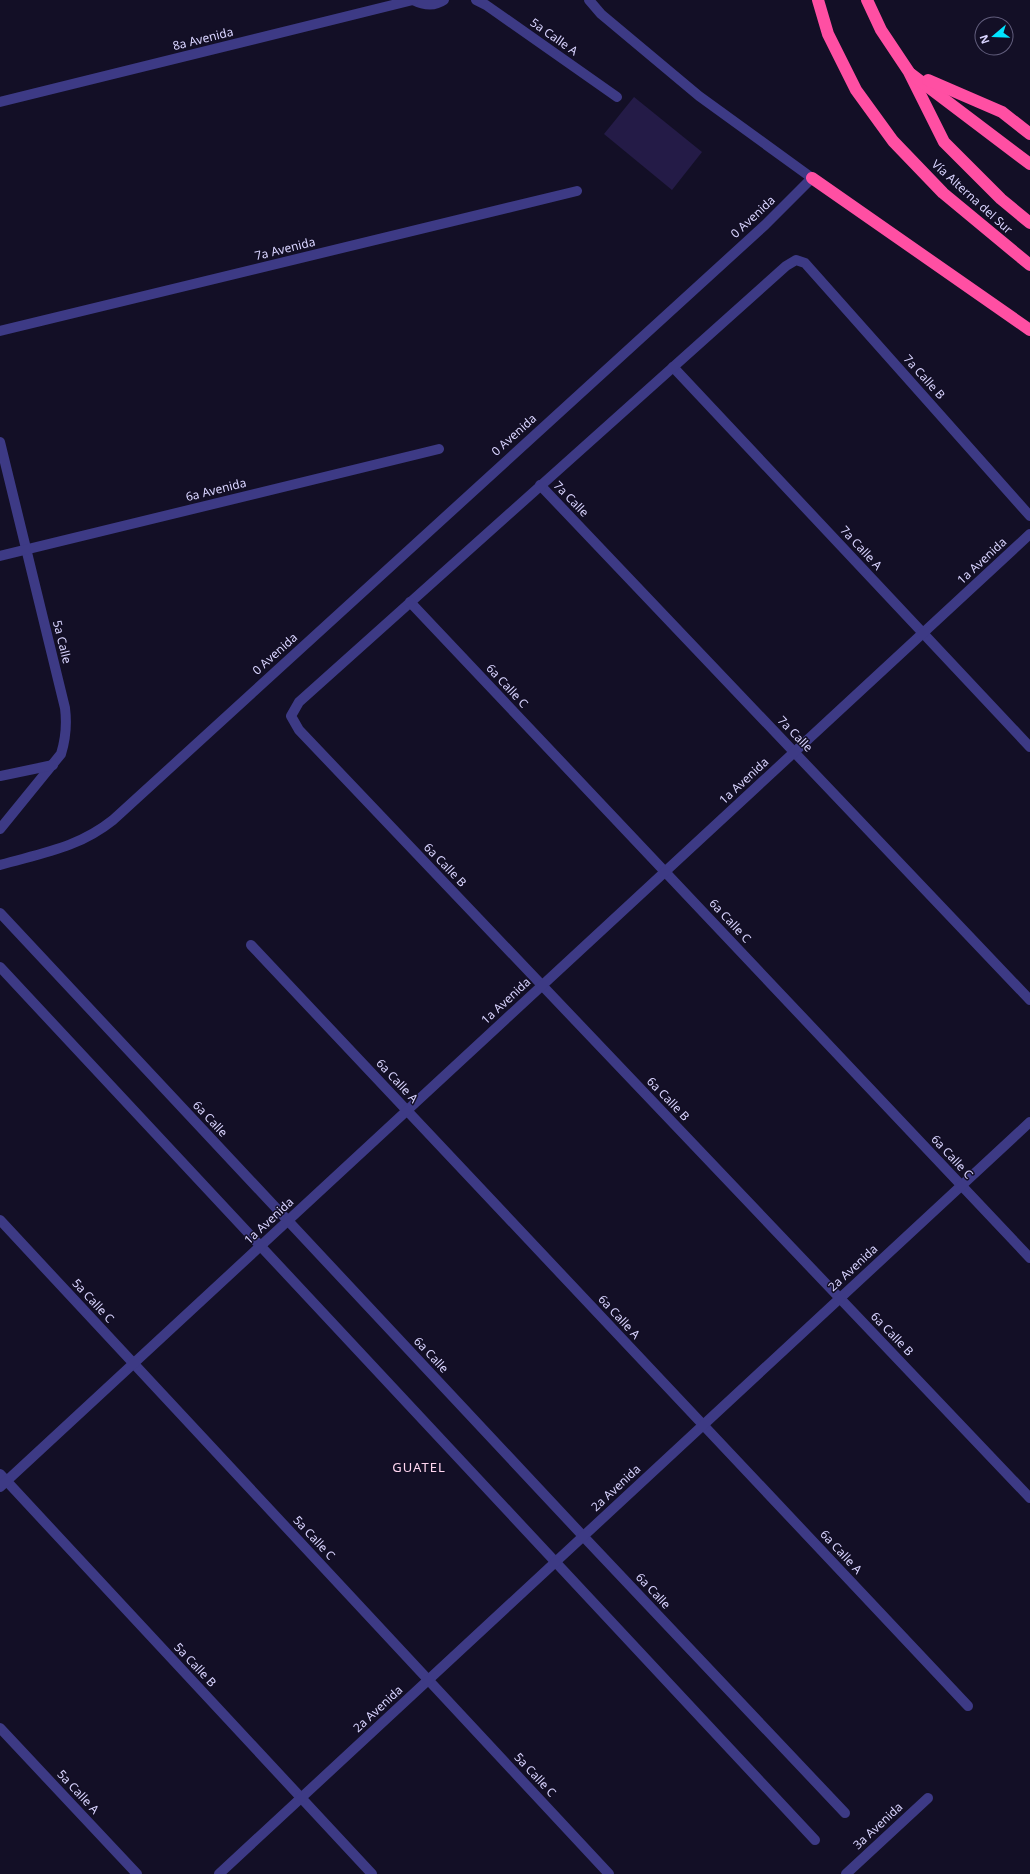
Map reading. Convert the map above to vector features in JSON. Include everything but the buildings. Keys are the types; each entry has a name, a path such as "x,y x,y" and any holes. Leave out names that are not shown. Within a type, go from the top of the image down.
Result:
{"highway":[{"name":"Vía Alterna del Sur","path":"818,0 828,34 856,90 893,141 943,193 1030,265"},
{"name":"Vía Alterna del Sur","path":"867,0 881,30 909,72 944,142 1000,199 1030,223"},
{"path":"909,72 1002,112 1030,134"},
{"name":"Vía Alterna del Sur","path":"909,72 1030,164"},
{"path":"812,178 1030,330"}],"street":[{"path":"413,0 428,5 436,4 444,0"},
{"name":"8a Avenida","path":"0,102 413,0"},
{"name":"5a Calle A","path":"476,0 486,5 617,97"},
{"path":"589,0 601,14 699,96 812,178"},
{"name":"0 Avenida","path":"0,865 69,846 85,839 113,820 765,225 812,178"},
{"name":"7a Avenida","path":"0,331 577,191"},
{"name":"7a Calle B","path":"673,367 786,266 796,260 805,263 1030,516"},
{"path":"410,602 673,367"},
{"name":"7a Calle A","path":"673,367 1030,747"},
{"name":"5a Calle","path":"0,442 65,708 67,723 61,754 0,829"},
{"name":"6a Avenida","path":"0,556 439,449"},
{"name":"7a Calle","path":"540,485 1030,1000"},
{"name":"1a Avenida","path":"2,1481 133,1364 1030,534"},
{"name":"6a Calle B","path":"410,602 299,702 291,716 299,730 1030,1498"},
{"name":"6a Calle C","path":"410,602 1030,1258"},
{"path":"0,776 53,765"},
{"name":"6a Calle","path":"0,913 583,1536 846,1814"},
{"name":"6a Calle A","path":"251,945 968,1706"},
{"path":"0,968 554,1563 815,1840"},
{"name":"2a Avenida","path":"219,1874 1030,1122"},
{"name":"5a Calle C","path":"0,1220 609,1874"},
{"name":"5a Calle B","path":"2,1481 372,1874"},
{"name":"5a Calle A","path":"0,1728 137,1874"},
{"name":"3a Avenida","path":"846,1874 928,1798"}],"district":[{"name":"GUATEL","path":"419,1467"}]}
